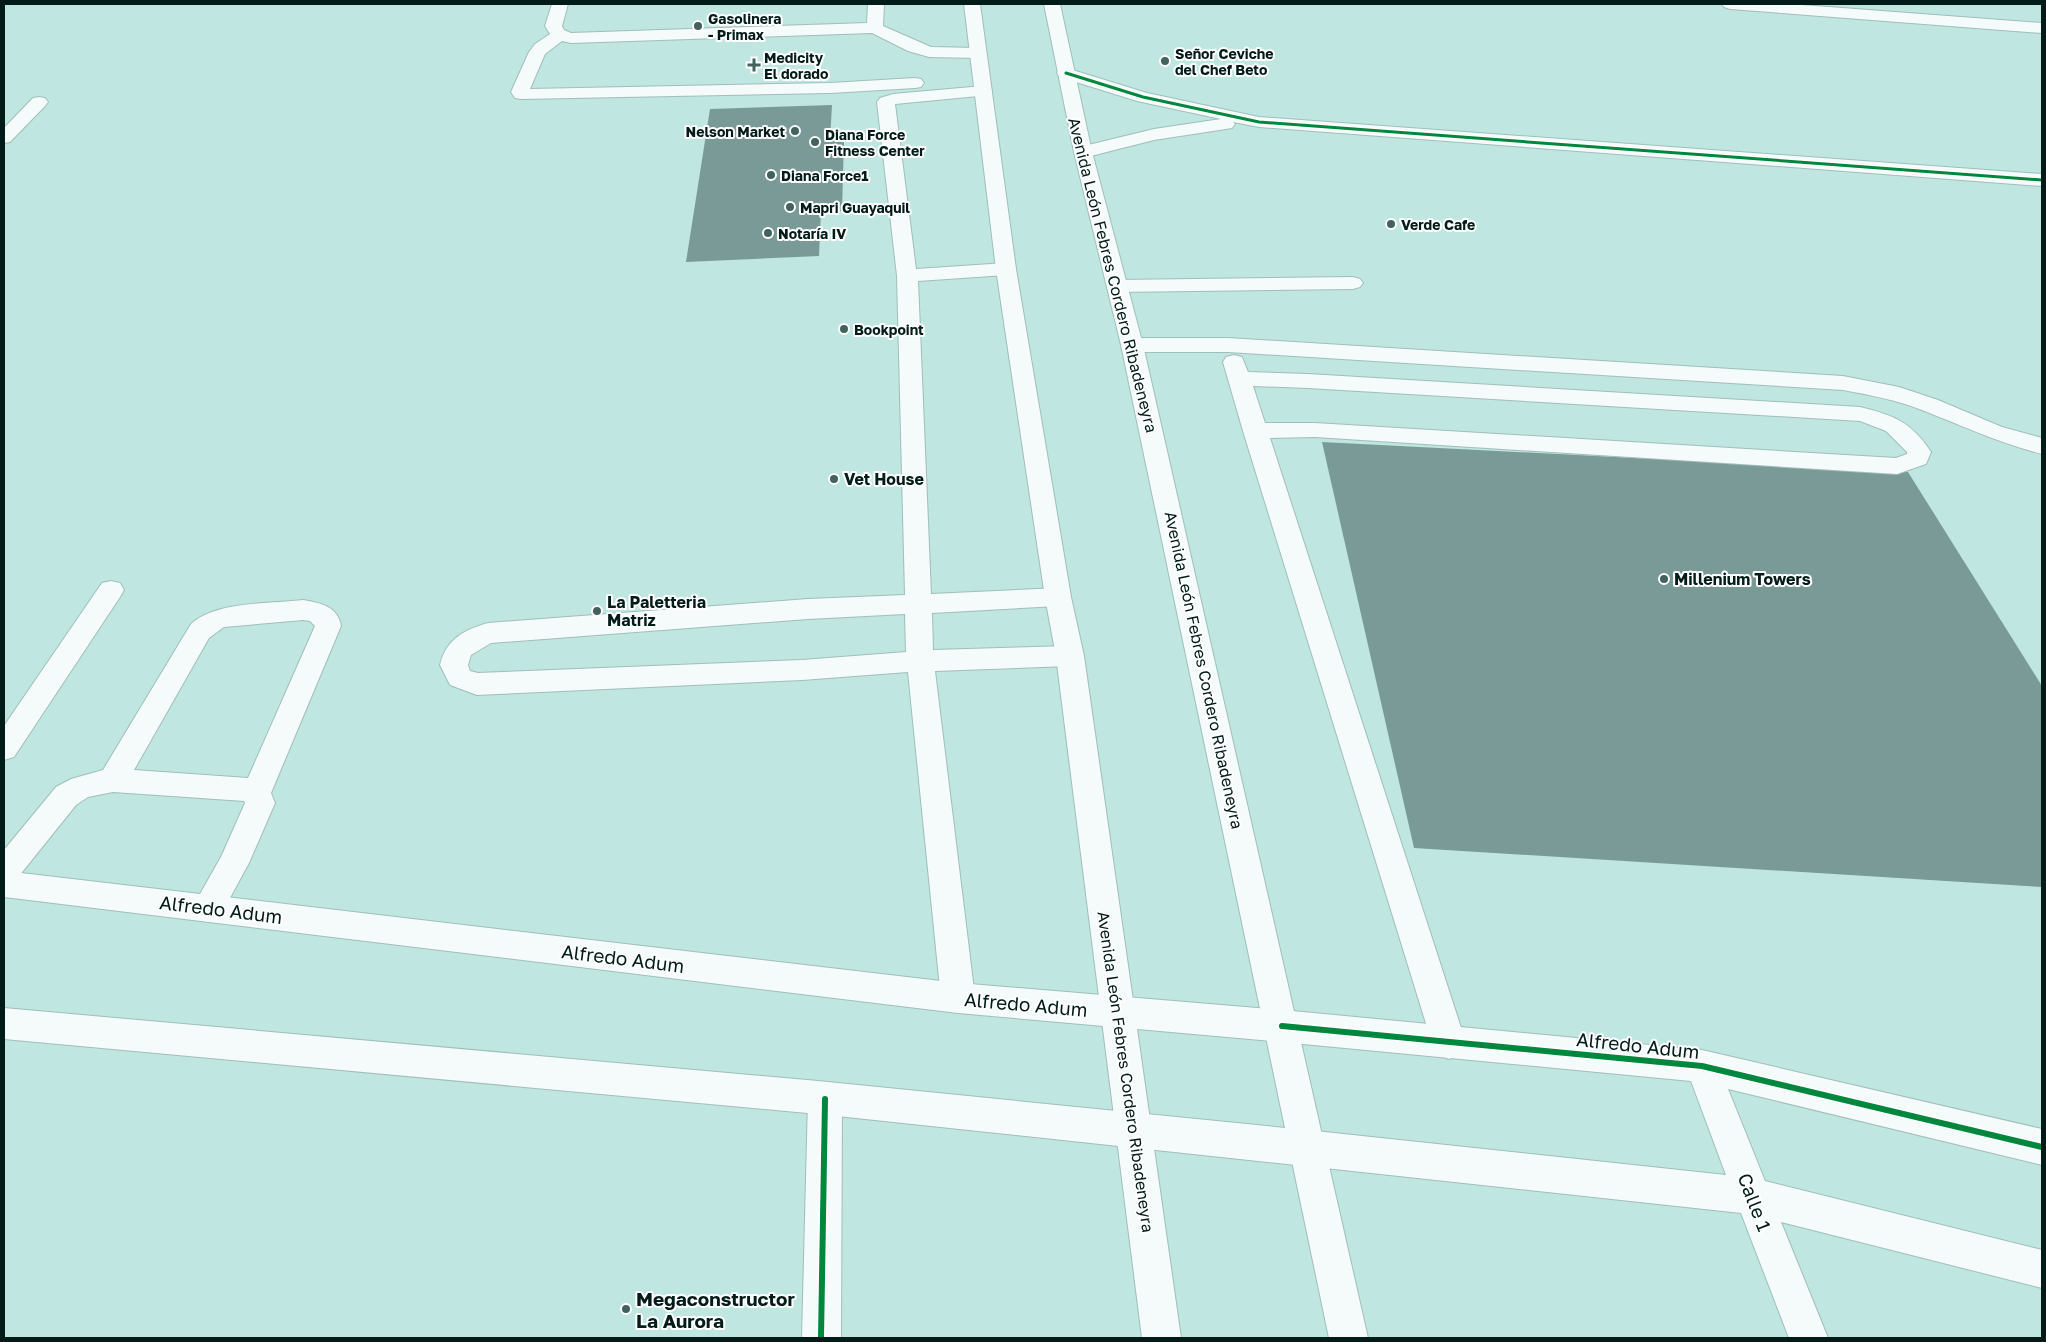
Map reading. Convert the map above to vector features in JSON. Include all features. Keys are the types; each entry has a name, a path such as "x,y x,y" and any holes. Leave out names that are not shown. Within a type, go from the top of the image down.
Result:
{"main road":[{"path":"560,4 552,24 554,30 560,36 571,38 875,28 914,47 981,74"},
{"path":"875,28 876,4"},
{"name":"Avenida León Febres Cordero Ribadeneyra","path":"972,4 1006,269 1058,597 1070,656 1162,1338"},
{"name":"Avenida León Febres Cordero Ribadeneyra","path":"1052,4 1083,152 1132,344 1349,1338"},
{"path":"1730,4 1909,10 2042,28"},
{"path":"560,36 537,52 520,92 522,94 528,96 830,88 981,74"},
{"path":"1066,72 1143,97 1259,122 2042,180"},
{"path":"958,998 920,661 920,602 906,276 886,102 981,74"},
{"path":"4,138 39,102"},
{"path":"1083,152 1133,138 1182,128 1259,122"},
{"path":"906,276 1006,269"},
{"path":"1117,286 1353,283"},
{"path":"1132,344 1228,345 1843,383 1890,392 1930,405 1994,432 2042,446"},
{"path":"1228,345 1448,1042"},
{"path":"1240,379 1308,380 1860,414 1891,424 1906,434 1919,452 1918,459 1897,466 1314,430 1255,431"},
{"path":"4,749 111,590"},
{"path":"1058,597 920,602 488,633 472,639 460,647 454,665 460,678 477,684 802,670 920,661 1070,656"},
{"path":"114,780 200,631 209,624 221,618 303,610 317,612 327,619 328,626 256,793 260,803 234,863 208,908"},
{"path":"4,872 66,796 80,787 114,780 246,789 256,793"},
{"name":"Alfredo Adum","path":"4,884 958,998 1282,1026 1702,1066 2042,1146"},
{"path":"4,1023 1133,1128 1753,1196 2042,1269"},
{"name":"Calle 1","path":"1702,1066 1808,1338"},
{"path":"821,1338 826,1099"}],"building":[{"name":"Diana Force1","path":"832,105 830,139 844,139 842,211 821,211 819,256 686,262 710,109"},
{"name":"Millenium Towers","path":"1322,442 1908,472 2042,686 2042,887 1414,848"}],"cycle path":[{"path":"1066,73 1143,97 1259,122 2042,180"},
{"path":"1282,1026 1702,1066 2042,1147"},
{"path":"821,1338 825,1099"}],"place":[{"name":"Gasolinera - Primax","path":"698,26"},
{"name":"Señor Ceviche del Chef Beto","path":"1165,61"},
{"name":"Medicity El dorado","path":"754,65"},
{"name":"Nelson Market","path":"795,131"},
{"name":"Diana Force Fitness Center","path":"815,142"},
{"name":"Diana Force1","path":"771,175"},
{"name":"Mapri Guayaquil","path":"790,207"},
{"name":"Verde Cafe","path":"1391,224"},
{"name":"Notaría IV","path":"768,233"},
{"name":"Bookpoint","path":"844,329"},
{"name":"Vet House","path":"834,479"},
{"name":"Millenium Towers","path":"1664,579"},
{"name":"La Paletteria Matriz","path":"597,611"},
{"name":"Megaconstructor La Aurora","path":"626,1309"}]}
